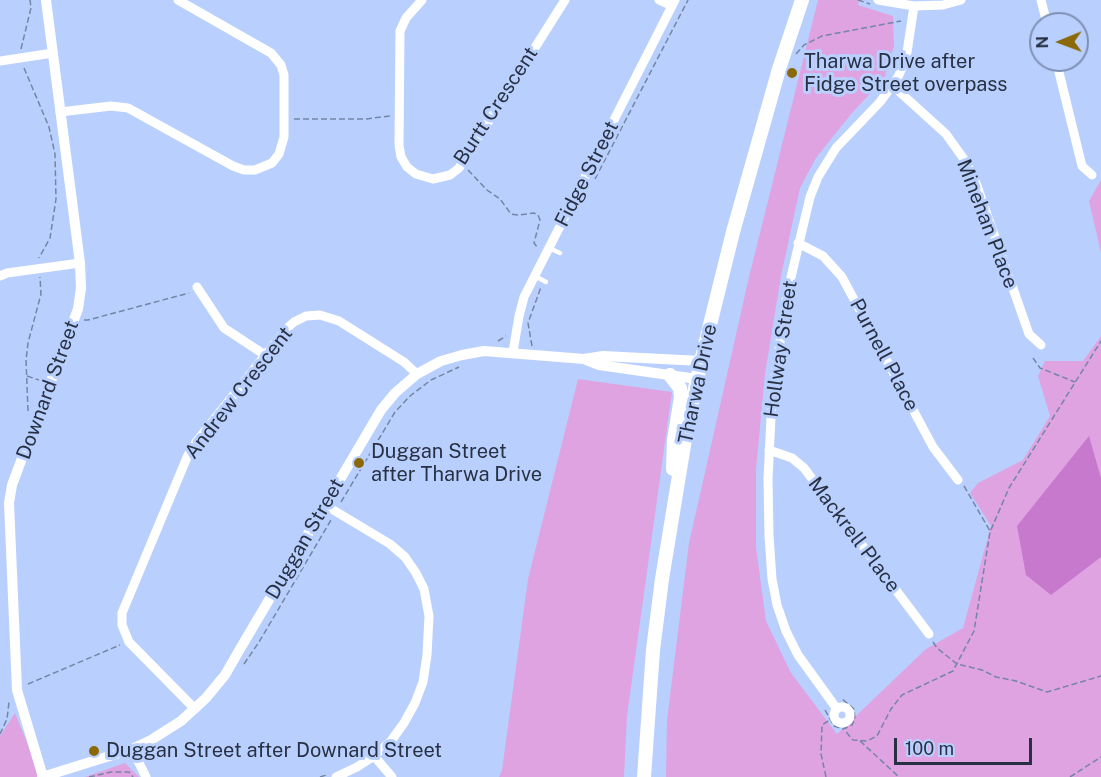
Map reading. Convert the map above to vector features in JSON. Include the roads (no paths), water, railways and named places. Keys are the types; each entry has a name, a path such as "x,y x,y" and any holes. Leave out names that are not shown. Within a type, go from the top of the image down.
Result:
{"main road":[{"name":"Tharwa Drive","path":"644,777 653,650 662,579 697,379 753,159 802,0"},
{"path":"670,375 680,388 681,397 674,440 673,466 677,489"}],"street":[{"name":"Downard Street","path":"43,777 17,690 4,533 12,485 78,309 81,288 80,263 46,0"},
{"path":"60,112 111,106 128,108 232,166 244,170 255,170 272,163 282,148 284,137 284,75 281,65 272,53 178,0"},
{"name":"Burtt Crescent","path":"422,0 406,18 400,31 399,145 401,157 407,167 416,174 433,179 450,175 459,168 565,0"},
{"path":"659,0 673,3"},
{"path":"877,3 914,6 943,5 961,0"},
{"name":"Fidge Street","path":"513,352 524,297 541,280 548,250 673,3"},
{"name":"Hollway Street","path":"833,715 843,707 849,710 850,717 846,726 838,723 833,715 798,655 777,605 772,579 769,536 769,450 778,346 798,243 810,197 823,167 836,148 893,86 906,58 914,6"},
{"path":"0,62 53,53"},
{"path":"1059,72 1082,166 1092,175"},
{"name":"Minehan Place","path":"893,86 946,134 966,162 976,183 1029,334 1041,345"},
{"name":"Purnell Place","path":"798,243 823,256 842,277 936,452 958,480"},
{"path":"0,276 80,263"},
{"path":"197,287 224,327 265,355"},
{"name":"Andrew Crescent","path":"195,709 128,640 122,625 123,607 188,455 285,330 306,316 320,315 339,321 404,362 417,374"},
{"name":"Duggan Street","path":"43,777 132,749 166,731 195,709 225,675 381,410 395,393 417,374 441,362 484,351 584,359 603,356 701,361"},
{"name":"Duggan Street","path":"584,359 598,365 697,379"},
{"name":"Mackrell Place","path":"769,450 792,458 804,468 930,636"},
{"path":"324,505 390,544 405,557 417,573 427,598 429,616 423,682 404,723 391,741 374,756 357,767 332,776"},
{"path":"132,749 146,777"},
{"path":"374,756 392,777"}],"lane":[{"path":"548,250 560,254"}],"place":[{"name":"Tharwa Drive after Fidge Street overpass","path":"792,73"},
{"name":"Duggan Street after Tharwa Drive","path":"359,463"},
{"name":"Duggan Street after Downard Street","path":"94,751"}]}
